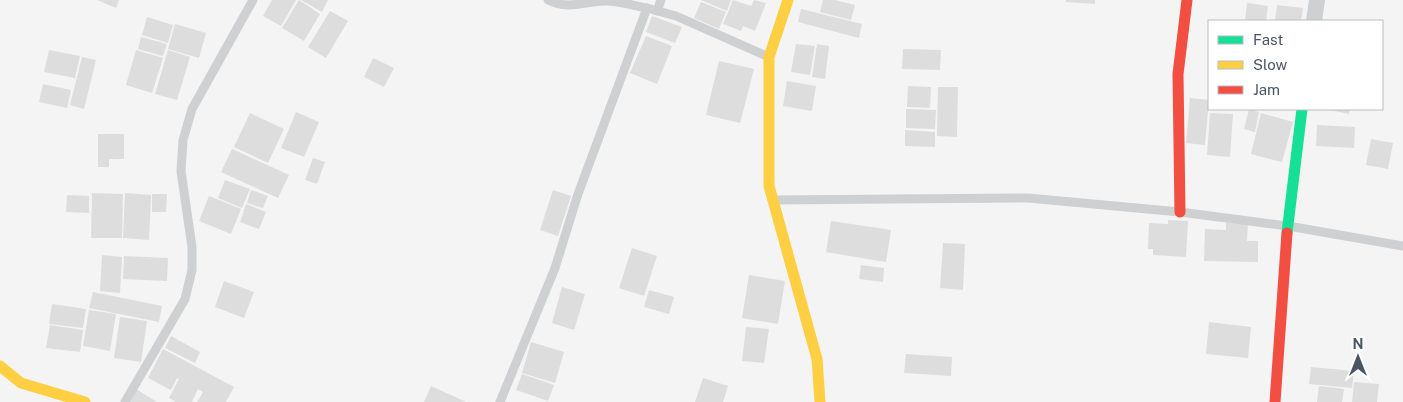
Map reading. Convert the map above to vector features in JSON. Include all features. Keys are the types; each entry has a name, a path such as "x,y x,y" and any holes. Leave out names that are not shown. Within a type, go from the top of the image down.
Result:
{"street":[{"path":"788,0 769,57 768,172 772,200 815,351 820,402"},
{"path":"1180,212 1178,74 1187,0"},
{"path":"1314,20 1317,0"},
{"path":"1275,402 1288,226 1302,110"},
{"path":"0,366 21,383 85,402"}],"lane":[{"path":"125,402 185,299 192,270 192,247 181,171 183,140 192,109 254,0"},
{"path":"548,0 570,6 606,0 647,8 676,16 769,57"},
{"path":"657,11 661,0"},
{"path":"500,402 554,268 578,194 647,8"},
{"path":"772,200 1028,198 1180,212 1288,226 1403,246"}],"building":[{"path":"97,0 119,0 116,8"},
{"path":"272,0 296,0 281,26 263,16"},
{"path":"299,0 320,14 304,41 282,28"},
{"path":"301,0 328,0 322,12"},
{"path":"701,0 731,0 727,11"},
{"path":"733,0 751,6 754,0 766,3 755,31 743,26 741,31 723,24"},
{"path":"823,0 835,0 855,5 851,20 820,12"},
{"path":"1066,0 1095,0 1095,4 1066,2"},
{"path":"701,2 726,12 719,29 694,18"},
{"path":"1247,3 1268,6 1266,20 1245,20"},
{"path":"1277,5 1303,8 1301,20 1275,20"},
{"path":"801,9 862,24 859,38 798,22"},
{"path":"330,11 348,21 326,58 308,47"},
{"path":"652,16 682,27 675,43 646,32"},
{"path":"147,17 173,25 168,43 142,35"},
{"path":"175,24 206,33 199,58 168,49"},
{"path":"646,36 672,46 657,84 630,73"},
{"path":"141,37 167,44 163,56 138,49"},
{"path":"796,44 815,46 810,75 791,72"},
{"path":"817,44 829,46 825,79 812,77"},
{"path":"903,49 941,50 940,70 902,69"},
{"path":"49,50 80,56 75,78 44,72"},
{"path":"136,50 163,58 152,93 126,85"},
{"path":"168,50 190,57 177,100 155,94"},
{"path":"82,57 96,60 84,109 70,105"},
{"path":"373,58 394,68 384,87 364,77"},
{"path":"719,61 754,69 740,123 706,115"},
{"path":"787,81 816,86 812,111 783,106"},
{"path":"43,84 71,90 67,108 39,102"},
{"path":"908,86 931,87 930,108 907,107"},
{"path":"938,87 958,87 957,137 937,136"},
{"path":"1190,98 1208,100 1205,145 1186,143"},
{"path":"906,109 936,110 935,129 906,128"},
{"path":"1249,110 1259,112 1255,132 1244,129"},
{"path":"1330,110 1350,110 1349,114"},
{"path":"296,112 319,122 304,157 281,148"},
{"path":"250,113 284,129 268,163 234,147"},
{"path":"1210,113 1233,114 1230,157 1207,155"},
{"path":"1261,113 1293,122 1282,162 1251,154"},
{"path":"1317,125 1355,127 1354,148 1316,146"},
{"path":"905,130 935,132 935,147 905,146"},
{"path":"98,134 124,134 124,159 109,159 109,167 98,167"},
{"path":"1371,139 1393,143 1388,169 1366,165"},
{"path":"232,149 289,175 278,198 221,172"},
{"path":"313,158 325,162 317,184 305,180"},
{"path":"225,180 250,189 242,208 218,198"},
{"path":"251,190 268,196 263,208 247,203"},
{"path":"553,190 571,196 558,236 540,230"},
{"path":"92,193 123,194 122,238 91,238"},
{"path":"125,193 151,195 149,240 123,238"},
{"path":"152,194 167,194 166,212 152,212"},
{"path":"67,195 89,196 89,213 66,212"},
{"path":"209,196 241,209 231,234 199,221"},
{"path":"246,204 266,212 259,229 240,222"},
{"path":"1168,220 1188,221 1186,257 1153,255 1153,249 1148,249 1149,223 1168,224"},
{"path":"831,221 891,230 886,262 826,252"},
{"path":"1226,223 1248,224 1247,241 1258,241 1258,262 1204,261 1205,229 1226,230"},
{"path":"943,243 965,244 963,290 940,288"},
{"path":"632,248 657,256 644,296 619,288"},
{"path":"102,255 122,257 120,293 100,291"},
{"path":"124,256 168,258 167,281 123,279"},
{"path":"861,265 884,268 883,282 859,279"},
{"path":"749,275 785,281 778,324 742,318"},
{"path":"224,281 254,292 244,318 215,307"},
{"path":"562,287 585,294 574,330 552,323"},
{"path":"649,290 674,297 669,314 644,307"},
{"path":"93,292 162,306 159,322 89,308"},
{"path":"52,304 86,309 83,328 49,324"},
{"path":"89,310 116,314 110,351 83,346"},
{"path":"120,317 147,321 141,362 114,358"},
{"path":"1209,322 1251,327 1248,358 1206,354"},
{"path":"50,325 83,330 80,352 46,348"},
{"path":"746,327 769,329 764,363 742,361"},
{"path":"171,336 200,352 195,363 165,348"},
{"path":"531,342 564,352 555,383 522,373"},
{"path":"163,349 234,387 226,402 197,402 203,392 198,389 192,402 176,402 169,398 179,379 177,378 171,390 148,378"},
{"path":"906,354 952,357 951,376 904,373"},
{"path":"1311,367 1354,371 1352,388 1309,384"},
{"path":"522,374 554,385 548,401 516,390"},
{"path":"703,378 728,386 723,402 695,402"},
{"path":"1354,382 1379,384 1377,402 1352,402"},
{"path":"431,386 466,402 424,402"},
{"path":"1319,386 1344,389 1342,402 1317,402"},
{"path":"136,389 157,402 132,402 129,400"}],"traffic: fast":[{"path":"1287,233 1302,110"}],"traffic: slow":[{"path":"788,0 769,57 769,186 817,359 820,402"},
{"path":"0,366 21,383 85,402"}],"traffic: jam":[{"path":"1180,212 1178,74 1187,0"},
{"path":"1275,402 1287,233"}]}
